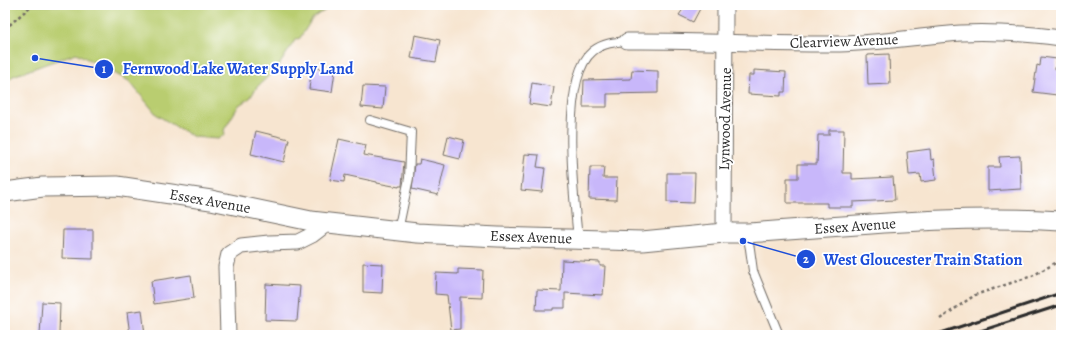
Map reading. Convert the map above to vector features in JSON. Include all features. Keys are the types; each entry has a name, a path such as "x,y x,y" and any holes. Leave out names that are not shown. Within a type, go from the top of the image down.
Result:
{"street":[{"name":"Lynwood Avenue","path":"724,5 724,233"},
{"name":"Clearview Avenue","path":"627,41 678,40 725,43 841,44 962,33 1025,34 1061,38"},
{"name":"Essex Avenue","path":"5,192 42,187 117,186 211,200 311,221 417,233 498,237 642,240 724,233 747,233 918,221 1061,221"},
{"path":"228,335 226,267 229,254 241,246 298,242 329,222"}],"lane":[{"path":"578,239 571,163 573,102 577,78 584,62 592,51 610,42 627,41"},
{"path":"370,120 411,132 409,178 398,231"},
{"path":"747,233 753,271 779,335"}],"path":[{"path":"5,29 32,5"},
{"path":"940,319 975,295 1032,276 1061,260"}],"green space":[{"path":"5,5 333,5 312,19 300,38 295,40 278,67 257,87 250,98 239,105 224,130 225,134 218,139 194,137 178,128 157,115 129,81 76,53 13,76 5,84"}],"building":[{"path":"686,5 702,5 693,22 679,15"},
{"path":"415,35 440,40 436,62 411,58"},
{"path":"889,54 890,84 868,85 867,55"},
{"path":"1041,57 1057,59 1055,69 1061,70 1057,95 1033,92 1037,65 1040,66"},
{"path":"312,67 335,71 332,92 309,89"},
{"path":"632,70 658,71 658,93 607,94 607,107 583,107 584,80 631,79"},
{"path":"754,70 786,72 785,92 781,92 781,96 748,94 749,75 754,75"},
{"path":"532,83 554,87 551,107 529,104"},
{"path":"363,86 385,87 383,109 361,107"},
{"path":"829,130 844,130 843,173 852,173 852,179 893,177 895,200 853,202 853,207 827,207 827,203 787,203 787,178 798,178 798,164 817,164 818,135 829,135"},
{"path":"256,131 289,139 284,162 251,154"},
{"path":"448,136 464,140 460,159 444,155"},
{"path":"339,139 366,145 364,155 404,162 402,186 399,187 377,183 345,175 344,182 330,180"},
{"path":"930,149 931,160 934,159 936,180 921,182 920,174 909,175 907,152"},
{"path":"525,154 539,155 537,167 545,168 542,192 521,190"},
{"path":"1020,156 1021,189 988,191 988,167 1000,167 999,157"},
{"path":"420,159 445,165 438,195 412,189 415,164 419,164"},
{"path":"590,167 604,167 603,178 617,178 616,200 589,199"},
{"path":"667,173 695,173 694,203 667,202"},
{"path":"63,230 93,230 93,259 62,258"},
{"path":"562,260 600,262 600,266 605,266 603,295 565,293 565,308 536,310 537,290 561,291"},
{"path":"363,263 383,264 382,293 363,292"},
{"path":"458,269 483,270 482,298 460,297 460,329 451,330 447,295 435,294 436,273 458,274"},
{"path":"191,275 194,298 154,304 151,281"},
{"path":"266,284 300,286 297,321 265,320"},
{"path":"42,302 60,303 59,334 40,335"},
{"path":"142,310 145,335 130,335 127,312"}],"railway":[{"path":"935,335 1061,293"},
{"path":"968,335 1061,305"}],"place":[{"name":"Fernwood Lake Water Supply Land","path":"35,58"},
{"name":"West Gloucester Train Station","path":"743,241"}]}
